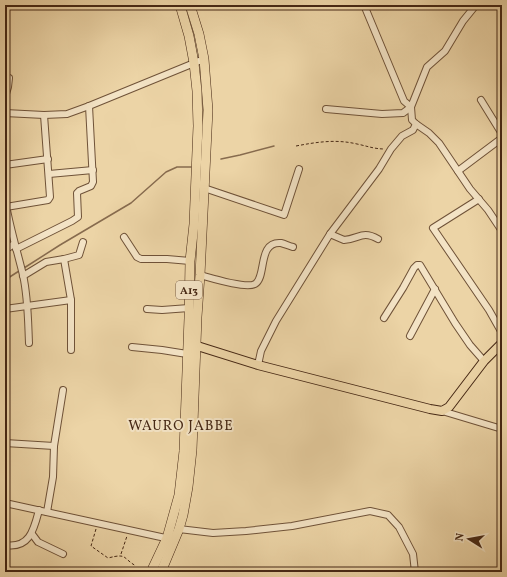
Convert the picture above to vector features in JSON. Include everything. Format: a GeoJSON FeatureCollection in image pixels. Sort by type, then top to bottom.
{"type":"FeatureCollection","features":[{"type":"Feature","properties":{"kind":"highway","name":"A13"},"geometry":{"type":"LineString","coordinates":[[151,572],[171,539],[179,529],[188,487],[192,450],[192,344],[189,308],[190,261],[194,224],[198,126],[197,91],[194,63],[189,36],[180,5]]}},
{"type":"Feature","properties":{"kind":"highway","name":"A13"},"geometry":{"type":"LineString","coordinates":[[161,572],[171,539],[179,495],[184,451],[187,354],[192,344],[200,275],[208,110],[207,83],[199,34],[190,5]]}},
{"type":"Feature","properties":{"kind":"main road"},"geometry":{"type":"LineString","coordinates":[[192,344],[258,365],[442,411],[449,407],[484,361],[502,343]]}},
{"type":"Feature","properties":{"kind":"street"},"geometry":{"type":"LineString","coordinates":[[364,5],[404,101],[411,107],[412,120],[439,143],[502,231]]}},
{"type":"Feature","properties":{"kind":"street"},"geometry":{"type":"LineString","coordinates":[[326,109],[382,114],[403,114],[411,107],[428,67],[445,51],[463,21],[476,5]]}},
{"type":"Feature","properties":{"kind":"street"},"geometry":{"type":"LineString","coordinates":[[5,113],[44,115],[67,114],[204,59]]}},
{"type":"Feature","properties":{"kind":"street"},"geometry":{"type":"LineString","coordinates":[[5,97],[9,78]]}},
{"type":"Feature","properties":{"kind":"street"},"geometry":{"type":"LineString","coordinates":[[481,100],[502,134]]}},
{"type":"Feature","properties":{"kind":"street"},"geometry":{"type":"LineString","coordinates":[[5,250],[15,247],[76,219],[78,214],[77,193],[92,185],[93,170],[89,106]]}},
{"type":"Feature","properties":{"kind":"street"},"geometry":{"type":"LineString","coordinates":[[6,207],[48,200],[50,197],[44,115]]}},
{"type":"Feature","properties":{"kind":"street"},"geometry":{"type":"LineString","coordinates":[[258,365],[261,351],[276,321],[330,234],[379,169],[391,150],[402,136],[413,130],[416,124]]}},
{"type":"Feature","properties":{"kind":"street"},"geometry":{"type":"LineString","coordinates":[[458,171],[502,138]]}},
{"type":"Feature","properties":{"kind":"street"},"geometry":{"type":"LineString","coordinates":[[5,165],[48,159]]}},
{"type":"Feature","properties":{"kind":"street"},"geometry":{"type":"LineString","coordinates":[[204,188],[284,215],[299,169]]}},
{"type":"Feature","properties":{"kind":"street"},"geometry":{"type":"LineString","coordinates":[[49,174],[93,170]]}},
{"type":"Feature","properties":{"kind":"street"},"geometry":{"type":"LineString","coordinates":[[5,199],[23,276],[28,306],[29,343]]}},
{"type":"Feature","properties":{"kind":"street"},"geometry":{"type":"LineString","coordinates":[[479,199],[433,228],[489,310],[502,334]]}},
{"type":"Feature","properties":{"kind":"street"},"geometry":{"type":"LineString","coordinates":[[330,234],[344,240],[366,234],[378,239]]}},
{"type":"Feature","properties":{"kind":"street"},"geometry":{"type":"LineString","coordinates":[[124,237],[137,257],[141,259],[167,258],[190,261]]}},
{"type":"Feature","properties":{"kind":"street"},"geometry":{"type":"LineString","coordinates":[[23,276],[46,262],[79,255],[83,242]]}},
{"type":"Feature","properties":{"kind":"street"},"geometry":{"type":"LineString","coordinates":[[200,275],[234,284],[255,284],[260,278],[262,263],[269,247],[274,244],[281,243],[293,247]]}},
{"type":"Feature","properties":{"kind":"street"},"geometry":{"type":"LineString","coordinates":[[64,259],[71,300],[71,350]]}},
{"type":"Feature","properties":{"kind":"street"},"geometry":{"type":"LineString","coordinates":[[384,318],[414,268],[417,265],[421,266],[470,345],[484,361]]}},
{"type":"Feature","properties":{"kind":"street"},"geometry":{"type":"LineString","coordinates":[[410,336],[435,289]]}},
{"type":"Feature","properties":{"kind":"street"},"geometry":{"type":"LineString","coordinates":[[5,309],[71,300]]}},
{"type":"Feature","properties":{"kind":"street"},"geometry":{"type":"LineString","coordinates":[[147,309],[162,310],[189,308]]}},
{"type":"Feature","properties":{"kind":"street"},"geometry":{"type":"LineString","coordinates":[[132,347],[187,354]]}},
{"type":"Feature","properties":{"kind":"street"},"geometry":{"type":"LineString","coordinates":[[47,512],[53,477],[54,446],[63,390]]}},
{"type":"Feature","properties":{"kind":"street"},"geometry":{"type":"LineString","coordinates":[[442,411],[502,429]]}},
{"type":"Feature","properties":{"kind":"street"},"geometry":{"type":"LineString","coordinates":[[5,443],[54,446]]}},
{"type":"Feature","properties":{"kind":"street"},"geometry":{"type":"LineString","coordinates":[[5,503],[171,539]]}},
{"type":"Feature","properties":{"kind":"street"},"geometry":{"type":"LineString","coordinates":[[5,545],[18,544],[26,540],[32,534],[39,510]]}},
{"type":"Feature","properties":{"kind":"street"},"geometry":{"type":"LineString","coordinates":[[179,529],[213,533],[246,531],[292,526],[370,511],[388,515],[399,527],[413,554],[415,572]]}},
{"type":"Feature","properties":{"kind":"street"},"geometry":{"type":"LineString","coordinates":[[32,534],[38,542],[64,554]]}},
{"type":"Feature","properties":{"kind":"path"},"geometry":{"type":"LineString","coordinates":[[296,146],[324,141],[357,144],[373,149],[391,150]]}},
{"type":"Feature","properties":{"kind":"path"},"geometry":{"type":"LineString","coordinates":[[97,523],[91,546],[108,558],[121,555],[136,566]]}},
{"type":"Feature","properties":{"kind":"path"},"geometry":{"type":"LineString","coordinates":[[121,555],[129,530]]}},
{"type":"Feature","properties":{"kind":"waterway"},"geometry":{"type":"LineString","coordinates":[[221,159],[274,146]]}},
{"type":"Feature","properties":{"kind":"waterway"},"geometry":{"type":"LineString","coordinates":[[24,268],[131,203],[166,172],[177,167],[191,167]]}},
{"type":"Feature","properties":{"kind":"waterway"},"geometry":{"type":"LineString","coordinates":[[5,280],[19,271]]}},
{"type":"Feature","properties":{"kind":"district","name":"WAURO JABBE"},"geometry":{"type":"Point","coordinates":[181,425]}}]}
